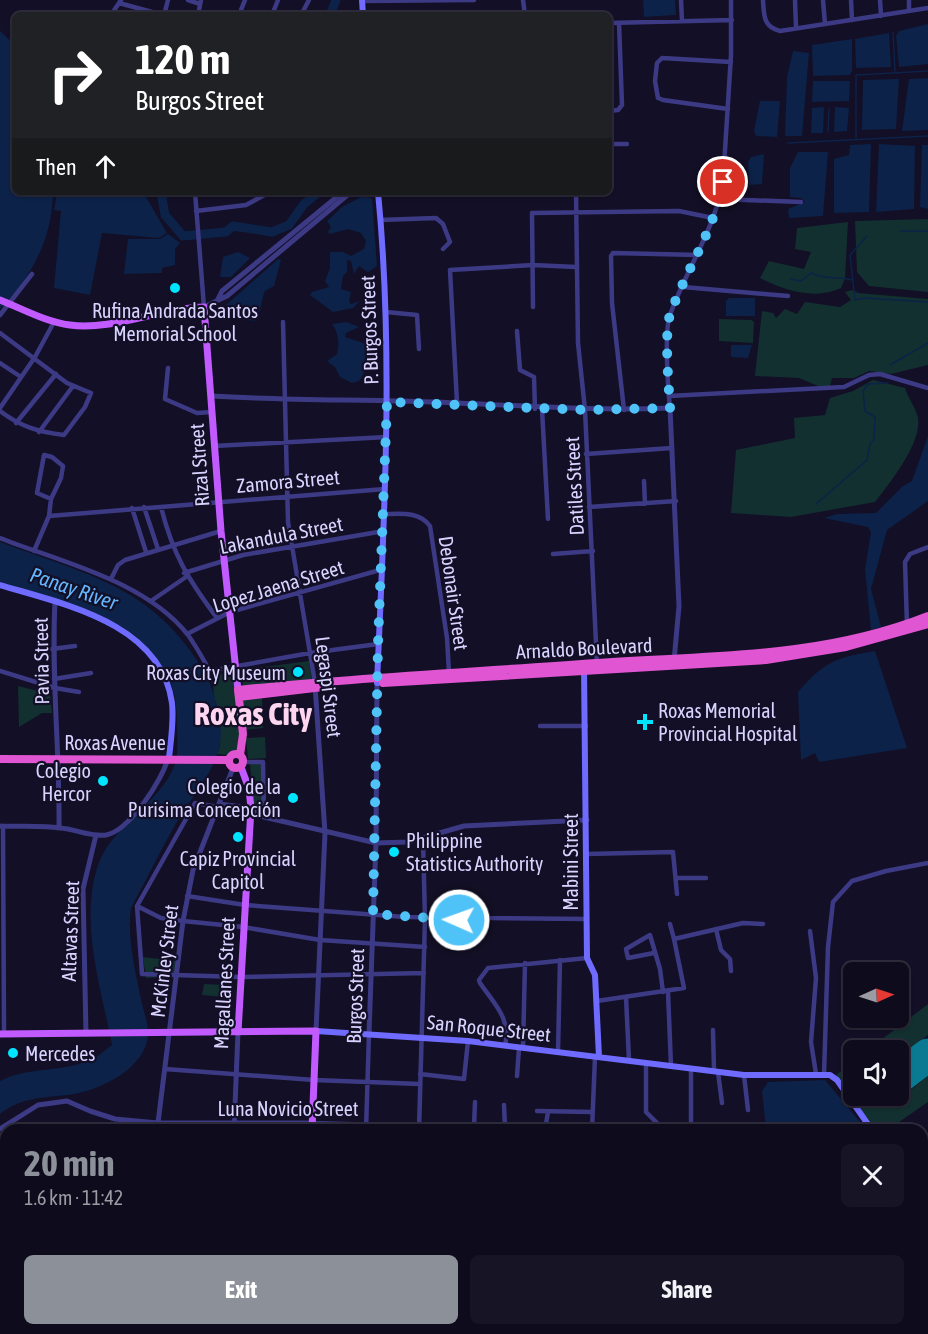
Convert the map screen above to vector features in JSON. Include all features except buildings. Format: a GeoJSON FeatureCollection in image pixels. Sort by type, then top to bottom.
{"type":"FeatureCollection","features":[{"type":"Feature","properties":{"kind":"highway","name":"Arnaldo Boulevard"},"geometry":{"type":"LineString","coordinates":[[907,627],[928,616]]}},
{"type":"Feature","properties":{"kind":"highway","name":"Arnaldo Boulevard"},"geometry":{"type":"LineString","coordinates":[[239,693],[449,675],[674,663],[767,654],[928,624]]}},
{"type":"Feature","properties":{"kind":"highway"},"geometry":{"type":"LineString","coordinates":[[237,762],[243,734],[239,693]]}},
{"type":"Feature","properties":{"kind":"highway","name":"Roxas Avenue"},"geometry":{"type":"LineString","coordinates":[[0,759],[172,758],[237,762]]}},
{"type":"Feature","properties":{"kind":"main road","name":"P. Burgos Street"},"geometry":{"type":"LineString","coordinates":[[377,681],[387,437],[386,312],[378,195]]}},
{"type":"Feature","properties":{"kind":"main road"},"geometry":{"type":"LineString","coordinates":[[0,300],[54,322],[90,325],[169,309],[204,307]]}},
{"type":"Feature","properties":{"kind":"main road","name":"Rizal Street"},"geometry":{"type":"LineString","coordinates":[[204,307],[221,531],[239,693]]}},
{"type":"Feature","properties":{"kind":"main road"},"geometry":{"type":"LineString","coordinates":[[0,585],[105,619],[145,650],[157,664],[171,700],[172,758]]}},
{"type":"Feature","properties":{"kind":"main road","name":"Mabini Street"},"geometry":{"type":"LineString","coordinates":[[584,668],[587,820],[586,957],[595,975],[597,1057]]}},
{"type":"Feature","properties":{"kind":"main road","name":"Magallanes Street"},"geometry":{"type":"LineString","coordinates":[[237,762],[249,789],[251,808],[238,1032]]}},
{"type":"Feature","properties":{"kind":"main road","name":"San Roque Street"},"geometry":{"type":"LineString","coordinates":[[2,1034],[316,1031],[369,1033],[468,1041],[744,1075],[824,1074]]}},
{"type":"Feature","properties":{"kind":"main road","name":"Legaspi Street"},"geometry":{"type":"LineString","coordinates":[[312,1124],[316,1031]]}},
{"type":"Feature","properties":{"kind":"main road"},"geometry":{"type":"LineString","coordinates":[[824,1074],[833,1076],[837,1080],[868,1124]]}},
{"type":"Feature","properties":{"kind":"street"},"geometry":{"type":"LineString","coordinates":[[188,0],[201,2]]}},
{"type":"Feature","properties":{"kind":"street"},"geometry":{"type":"LineString","coordinates":[[362,0],[474,0]]}},
{"type":"Feature","properties":{"kind":"street"},"geometry":{"type":"LineString","coordinates":[[681,0],[682,21]]}},
{"type":"Feature","properties":{"kind":"street"},"geometry":{"type":"LineString","coordinates":[[674,663],[679,606],[676,501],[669,396],[669,318],[699,255],[720,199],[731,62],[731,0]]}},
{"type":"Feature","properties":{"kind":"street"},"geometry":{"type":"LineString","coordinates":[[763,0],[766,24],[771,29],[780,31],[928,8]]}},
{"type":"Feature","properties":{"kind":"street"},"geometry":{"type":"LineString","coordinates":[[795,0],[796,28]]}},
{"type":"Feature","properties":{"kind":"street"},"geometry":{"type":"LineString","coordinates":[[823,0],[825,24]]}},
{"type":"Feature","properties":{"kind":"street"},"geometry":{"type":"LineString","coordinates":[[851,0],[852,20]]}},
{"type":"Feature","properties":{"kind":"street"},"geometry":{"type":"LineString","coordinates":[[880,0],[881,16]]}},
{"type":"Feature","properties":{"kind":"street"},"geometry":{"type":"LineString","coordinates":[[909,0],[909,11]]}},
{"type":"Feature","properties":{"kind":"street"},"geometry":{"type":"LineString","coordinates":[[120,1],[154,12]]}},
{"type":"Feature","properties":{"kind":"street"},"geometry":{"type":"LineString","coordinates":[[612,23],[732,20]]}},
{"type":"Feature","properties":{"kind":"street"},"geometry":{"type":"LineString","coordinates":[[612,111],[618,110],[622,105],[619,23]]}},
{"type":"Feature","properties":{"kind":"street"},"geometry":{"type":"LineString","coordinates":[[728,109],[663,100],[658,98],[655,81],[657,63],[662,58],[731,62]]}},
{"type":"Feature","properties":{"kind":"street"},"geometry":{"type":"LineString","coordinates":[[612,144],[627,144]]}},
{"type":"Feature","properties":{"kind":"street","name":"Rizal Street"},"geometry":{"type":"LineString","coordinates":[[195,195],[204,307]]}},
{"type":"Feature","properties":{"kind":"street"},"geometry":{"type":"LineString","coordinates":[[196,211],[246,205],[264,195]]}},
{"type":"Feature","properties":{"kind":"street"},"geometry":{"type":"LineString","coordinates":[[218,299],[222,291],[339,195]]}},
{"type":"Feature","properties":{"kind":"street"},"geometry":{"type":"LineString","coordinates":[[204,307],[227,296],[347,195]]}},
{"type":"Feature","properties":{"kind":"street","name":"Datiles Street"},"geometry":{"type":"LineString","coordinates":[[576,195],[578,343],[585,410],[597,666]]}},
{"type":"Feature","properties":{"kind":"street"},"geometry":{"type":"LineString","coordinates":[[720,199],[801,202]]}},
{"type":"Feature","properties":{"kind":"street"},"geometry":{"type":"LineString","coordinates":[[533,307],[532,213],[679,211],[713,218]]}},
{"type":"Feature","properties":{"kind":"street"},"geometry":{"type":"LineString","coordinates":[[381,220],[436,218],[443,224],[450,242],[442,249]]}},
{"type":"Feature","properties":{"kind":"street"},"geometry":{"type":"LineString","coordinates":[[624,410],[612,303],[611,256],[613,253],[699,255]]}},
{"type":"Feature","properties":{"kind":"street"},"geometry":{"type":"LineString","coordinates":[[457,403],[450,270],[533,265],[576,267]]}},
{"type":"Feature","properties":{"kind":"street"},"geometry":{"type":"LineString","coordinates":[[0,315],[32,274]]}},
{"type":"Feature","properties":{"kind":"street"},"geometry":{"type":"LineString","coordinates":[[683,287],[788,296]]}},
{"type":"Feature","properties":{"kind":"street"},"geometry":{"type":"LineString","coordinates":[[386,312],[417,315],[419,349]]}},
{"type":"Feature","properties":{"kind":"street"},"geometry":{"type":"LineString","coordinates":[[0,333],[35,357],[73,386],[92,393],[64,435],[39,432],[16,423],[0,409],[35,357],[54,322]]}},
{"type":"Feature","properties":{"kind":"street","name":"Legaspi Street"},"geometry":{"type":"LineString","coordinates":[[283,322],[287,499],[298,594],[315,685],[325,833],[316,1031]]}},
{"type":"Feature","properties":{"kind":"street"},"geometry":{"type":"LineString","coordinates":[[517,331],[520,370],[534,376],[548,519]]}},
{"type":"Feature","properties":{"kind":"street"},"geometry":{"type":"LineString","coordinates":[[0,363],[21,377]]}},
{"type":"Feature","properties":{"kind":"street"},"geometry":{"type":"LineString","coordinates":[[168,368],[165,399],[196,412],[212,412]]}},
{"type":"Feature","properties":{"kind":"street"},"geometry":{"type":"LineString","coordinates":[[16,423],[56,374]]}},
{"type":"Feature","properties":{"kind":"street"},"geometry":{"type":"LineString","coordinates":[[669,396],[843,387],[869,375],[880,374],[928,388]]}},
{"type":"Feature","properties":{"kind":"street"},"geometry":{"type":"LineString","coordinates":[[39,432],[73,386]]}},
{"type":"Feature","properties":{"kind":"street"},"geometry":{"type":"LineString","coordinates":[[212,396],[285,401],[457,403],[539,409],[670,408]]}},
{"type":"Feature","properties":{"kind":"street"},"geometry":{"type":"LineString","coordinates":[[214,446],[387,437]]}},
{"type":"Feature","properties":{"kind":"street"},"geometry":{"type":"LineString","coordinates":[[586,454],[672,448]]}},
{"type":"Feature","properties":{"kind":"street"},"geometry":{"type":"LineString","coordinates":[[34,551],[50,516],[51,499],[61,478],[63,466],[52,457],[44,455],[37,493],[51,499]]}},
{"type":"Feature","properties":{"kind":"street"},"geometry":{"type":"LineString","coordinates":[[644,482],[645,504]]}},
{"type":"Feature","properties":{"kind":"street","name":"Zamora Street"},"geometry":{"type":"LineString","coordinates":[[50,516],[144,507],[287,499],[385,489]]}},
{"type":"Feature","properties":{"kind":"street"},"geometry":{"type":"LineString","coordinates":[[589,507],[676,501]]}},
{"type":"Feature","properties":{"kind":"street"},"geometry":{"type":"LineString","coordinates":[[144,507],[158,549]]}},
{"type":"Feature","properties":{"kind":"street"},"geometry":{"type":"LineString","coordinates":[[161,507],[171,545],[185,575],[217,618]]}},
{"type":"Feature","properties":{"kind":"street"},"geometry":{"type":"LineString","coordinates":[[132,508],[146,552]]}},
{"type":"Feature","properties":{"kind":"street","name":"Debonair Street"},"geometry":{"type":"LineString","coordinates":[[384,514],[417,515],[430,526],[447,638],[449,675]]}},
{"type":"Feature","properties":{"kind":"street"},"geometry":{"type":"LineString","coordinates":[[111,579],[118,565],[124,560],[221,531]]}},
{"type":"Feature","properties":{"kind":"street","name":"Lakandula Street"},"geometry":{"type":"LineString","coordinates":[[151,601],[185,575],[224,559],[384,531]]}},
{"type":"Feature","properties":{"kind":"street"},"geometry":{"type":"LineString","coordinates":[[0,538],[111,579],[151,601],[187,634],[210,671],[310,652],[378,644]]}},
{"type":"Feature","properties":{"kind":"street"},"geometry":{"type":"LineString","coordinates":[[907,627],[905,562],[910,554],[928,547]]}},
{"type":"Feature","properties":{"kind":"street"},"geometry":{"type":"LineString","coordinates":[[554,554],[593,551]]}},
{"type":"Feature","properties":{"kind":"street","name":"Lopez Jaena Street"},"geometry":{"type":"LineString","coordinates":[[187,634],[230,612],[380,570]]}},
{"type":"Feature","properties":{"kind":"street","name":"Pavia Street"},"geometry":{"type":"LineString","coordinates":[[55,602],[52,649],[60,758],[59,828]]}},
{"type":"Feature","properties":{"kind":"street"},"geometry":{"type":"LineString","coordinates":[[52,649],[75,646]]}},
{"type":"Feature","properties":{"kind":"street"},"geometry":{"type":"LineString","coordinates":[[0,671],[54,688],[79,692]]}},
{"type":"Feature","properties":{"kind":"street"},"geometry":{"type":"LineString","coordinates":[[54,679],[91,673]]}},
{"type":"Feature","properties":{"kind":"street","name":"Burgos Street"},"geometry":{"type":"LineString","coordinates":[[366,1123],[376,843],[377,681]]}},
{"type":"Feature","properties":{"kind":"street"},"geometry":{"type":"LineString","coordinates":[[540,726],[586,726]]}},
{"type":"Feature","properties":{"kind":"street"},"geometry":{"type":"LineString","coordinates":[[2,1034],[1,826],[59,828],[96,835],[111,833],[126,822],[164,774],[172,758]]}},
{"type":"Feature","properties":{"kind":"street"},"geometry":{"type":"LineString","coordinates":[[237,762],[263,762],[264,816]]}},
{"type":"Feature","properties":{"kind":"street","name":"McKinley Street"},"geometry":{"type":"LineString","coordinates":[[157,1124],[187,896],[193,870],[237,762]]}},
{"type":"Feature","properties":{"kind":"street"},"geometry":{"type":"LineString","coordinates":[[424,973],[240,977],[142,974],[137,906],[195,804],[251,808],[264,816],[325,833],[376,843],[408,842],[464,826],[587,820]]}},
{"type":"Feature","properties":{"kind":"street","name":"Altavas Street"},"geometry":{"type":"LineString","coordinates":[[86,1034],[83,889],[96,835]]}},
{"type":"Feature","properties":{"kind":"street"},"geometry":{"type":"LineString","coordinates":[[419,1124],[425,919],[423,838]]}},
{"type":"Feature","properties":{"kind":"street"},"geometry":{"type":"LineString","coordinates":[[586,854],[642,855],[673,852],[678,894]]}},
{"type":"Feature","properties":{"kind":"street"},"geometry":{"type":"LineString","coordinates":[[824,1074],[828,947],[833,902],[852,881],[886,871],[928,863]]}},
{"type":"Feature","properties":{"kind":"street"},"geometry":{"type":"LineString","coordinates":[[677,878],[706,878]]}},
{"type":"Feature","properties":{"kind":"street"},"geometry":{"type":"LineString","coordinates":[[187,896],[245,905],[425,919],[586,919]]}},
{"type":"Feature","properties":{"kind":"street"},"geometry":{"type":"LineString","coordinates":[[137,906],[161,918],[243,927],[320,940],[424,947]]}},
{"type":"Feature","properties":{"kind":"street"},"geometry":{"type":"LineString","coordinates":[[674,939],[744,923],[763,924]]}},
{"type":"Feature","properties":{"kind":"street"},"geometry":{"type":"LineString","coordinates":[[597,1001],[684,988],[670,924]]}},
{"type":"Feature","properties":{"kind":"street"},"geometry":{"type":"LineString","coordinates":[[716,929],[721,950],[730,959],[731,970]]}},
{"type":"Feature","properties":{"kind":"street"},"geometry":{"type":"LineString","coordinates":[[810,931],[816,978],[811,1042],[816,1074]]}},
{"type":"Feature","properties":{"kind":"street"},"geometry":{"type":"LineString","coordinates":[[654,954],[628,958],[626,949],[650,935],[666,992],[670,1066]]}},
{"type":"Feature","properties":{"kind":"street"},"geometry":{"type":"LineString","coordinates":[[506,1046],[508,1028],[505,1020],[479,980],[488,968],[586,957]]}},
{"type":"Feature","properties":{"kind":"street"},"geometry":{"type":"LineString","coordinates":[[558,1052],[560,960]]}},
{"type":"Feature","properties":{"kind":"street"},"geometry":{"type":"LineString","coordinates":[[517,1076],[521,1048],[525,963]]}},
{"type":"Feature","properties":{"kind":"street"},"geometry":{"type":"LineString","coordinates":[[626,997],[628,1060]]}},
{"type":"Feature","properties":{"kind":"street"},"geometry":{"type":"LineString","coordinates":[[713,1030],[716,1071],[722,1103]]}},
{"type":"Feature","properties":{"kind":"street","name":"Magallanes Street"},"geometry":{"type":"LineString","coordinates":[[234,1124],[238,1032]]}},
{"type":"Feature","properties":{"kind":"street"},"geometry":{"type":"LineString","coordinates":[[420,1074],[464,1079],[468,1041]]}},
{"type":"Feature","properties":{"kind":"street"},"geometry":{"type":"LineString","coordinates":[[592,1124],[597,1057]]}},
{"type":"Feature","properties":{"kind":"street"},"geometry":{"type":"LineString","coordinates":[[646,1063],[646,1112],[658,1124]]}},
{"type":"Feature","properties":{"kind":"street"},"geometry":{"type":"LineString","coordinates":[[165,1069],[315,1080],[420,1084]]}},
{"type":"Feature","properties":{"kind":"street"},"geometry":{"type":"LineString","coordinates":[[691,1069],[691,1124]]}},
{"type":"Feature","properties":{"kind":"street"},"geometry":{"type":"LineString","coordinates":[[744,1075],[748,1110]]}},
{"type":"Feature","properties":{"kind":"street","name":"Luna Novicio Street"},"geometry":{"type":"LineString","coordinates":[[7,1124],[38,1105],[68,1101],[115,1119],[145,1124]]}},
{"type":"Feature","properties":{"kind":"street"},"geometry":{"type":"LineString","coordinates":[[474,1124],[476,1102]]}},
{"type":"Feature","properties":{"kind":"street"},"geometry":{"type":"LineString","coordinates":[[504,1105],[505,1124]]}},
{"type":"Feature","properties":{"kind":"street"},"geometry":{"type":"LineString","coordinates":[[537,1111],[593,1112]]}},
{"type":"Feature","properties":{"kind":"street"},"geometry":{"type":"LineString","coordinates":[[546,1124],[548,1112]]}},
{"type":"Feature","properties":{"kind":"street","name":"Luna Novicio Street"},"geometry":{"type":"LineString","coordinates":[[348,1124],[379,1124]]}},
{"type":"Feature","properties":{"kind":"green space"},"geometry":{"type":"Polygon","coordinates":[[[928,219],[928,292],[869,286],[857,272],[855,221],[928,219]]]}},
{"type":"Feature","properties":{"kind":"green space"},"geometry":{"type":"Polygon","coordinates":[[[848,222],[845,278],[841,288],[831,292],[811,294],[780,287],[760,278],[769,261],[804,269],[811,252],[795,249],[797,228],[848,222]]]}},
{"type":"Feature","properties":{"kind":"green space"},"geometry":{"type":"Polygon","coordinates":[[[853,290],[858,293],[928,299],[928,365],[891,374],[869,371],[854,378],[832,378],[830,386],[818,386],[799,378],[755,376],[762,311],[773,313],[776,318],[785,309],[797,314],[805,302],[840,307],[851,300],[845,292],[853,290]]]}},
{"type":"Feature","properties":{"kind":"green space"},"geometry":{"type":"Polygon","coordinates":[[[719,319],[754,322],[753,343],[719,341],[719,319]]]}},
{"type":"Feature","properties":{"kind":"green space"},"geometry":{"type":"Polygon","coordinates":[[[873,380],[905,388],[918,418],[918,428],[910,451],[875,502],[791,517],[731,513],[736,450],[795,438],[794,418],[825,415],[830,398],[853,391],[873,380]]]}},
{"type":"Feature","properties":{"kind":"green space"},"geometry":{"type":"Polygon","coordinates":[[[309,661],[312,681],[243,687],[241,670],[309,661]]]}},
{"type":"Feature","properties":{"kind":"green space"},"geometry":{"type":"Polygon","coordinates":[[[232,671],[242,737],[238,751],[227,755],[217,754],[220,746],[213,686],[207,676],[232,671]]]}},
{"type":"Feature","properties":{"kind":"green space"},"geometry":{"type":"Polygon","coordinates":[[[18,686],[50,694],[52,713],[42,713],[19,727],[18,686]]]}},
{"type":"Feature","properties":{"kind":"green space"},"geometry":{"type":"Polygon","coordinates":[[[262,697],[263,728],[245,730],[243,699],[262,697]]]}},
{"type":"Feature","properties":{"kind":"green space"},"geometry":{"type":"Polygon","coordinates":[[[265,737],[266,758],[248,759],[246,738],[265,737]]]}},
{"type":"Feature","properties":{"kind":"green space"},"geometry":{"type":"Polygon","coordinates":[[[250,763],[262,763],[262,810],[254,809],[250,763]]]}},
{"type":"Feature","properties":{"kind":"green space"},"geometry":{"type":"Polygon","coordinates":[[[143,957],[176,961],[175,976],[146,978],[143,957]]]}},
{"type":"Feature","properties":{"kind":"green space"},"geometry":{"type":"Polygon","coordinates":[[[204,984],[223,985],[224,997],[202,995],[204,984]]]}},
{"type":"Feature","properties":{"kind":"green space"},"geometry":{"type":"Polygon","coordinates":[[[928,1004],[928,1035],[909,1050],[909,1040],[881,1040],[897,1028],[909,1028],[909,1019],[928,1004]]]}},
{"type":"Feature","properties":{"kind":"green space"},"geometry":{"type":"Polygon","coordinates":[[[843,1070],[843,1085],[836,1075],[843,1070]]]}},
{"type":"Feature","properties":{"kind":"green space"},"geometry":{"type":"Polygon","coordinates":[[[928,1076],[928,1102],[896,1124],[871,1124],[858,1106],[886,1106],[888,1108],[909,1106],[909,1091],[928,1076]]]}},
{"type":"Feature","properties":{"kind":"water"},"geometry":{"type":"Polygon","coordinates":[[[643,0],[675,0],[676,15],[644,17],[643,0]]]}},
{"type":"Feature","properties":{"kind":"water"},"geometry":{"type":"Polygon","coordinates":[[[928,24],[928,64],[899,67],[896,36],[899,31],[928,24]]]}},
{"type":"Feature","properties":{"kind":"water"},"geometry":{"type":"Polygon","coordinates":[[[0,31],[12,42],[12,195],[53,195],[49,225],[38,255],[22,283],[0,309],[0,31]]]}},
{"type":"Feature","properties":{"kind":"water"},"geometry":{"type":"Polygon","coordinates":[[[889,33],[891,67],[856,68],[855,39],[889,33]]]}},
{"type":"Feature","properties":{"kind":"water"},"geometry":{"type":"Polygon","coordinates":[[[852,39],[850,75],[813,76],[812,45],[852,39]]]}},
{"type":"Feature","properties":{"kind":"water"},"geometry":{"type":"Polygon","coordinates":[[[793,51],[809,53],[802,136],[785,136],[787,77],[793,51]]]}},
{"type":"Feature","properties":{"kind":"water"},"geometry":{"type":"Polygon","coordinates":[[[928,78],[928,130],[902,131],[909,79],[928,78]]]}},
{"type":"Feature","properties":{"kind":"water"},"geometry":{"type":"Polygon","coordinates":[[[899,79],[896,129],[862,130],[863,80],[899,79]]]}},
{"type":"Feature","properties":{"kind":"water"},"geometry":{"type":"Polygon","coordinates":[[[813,81],[850,81],[849,101],[812,102],[813,81]]]}},
{"type":"Feature","properties":{"kind":"water"},"geometry":{"type":"Polygon","coordinates":[[[760,101],[780,101],[777,137],[756,136],[754,131],[760,101]]]}},
{"type":"Feature","properties":{"kind":"water"},"geometry":{"type":"Polygon","coordinates":[[[824,107],[823,133],[811,133],[812,108],[824,107]]]}},
{"type":"Feature","properties":{"kind":"water"},"geometry":{"type":"Polygon","coordinates":[[[835,107],[849,108],[847,131],[834,132],[835,107]]]}},
{"type":"Feature","properties":{"kind":"water"},"geometry":{"type":"Polygon","coordinates":[[[871,144],[869,212],[834,213],[834,159],[849,155],[850,145],[871,144]]]}},
{"type":"Feature","properties":{"kind":"water"},"geometry":{"type":"Polygon","coordinates":[[[879,144],[915,146],[914,209],[876,212],[879,144]]]}},
{"type":"Feature","properties":{"kind":"water"},"geometry":{"type":"Polygon","coordinates":[[[922,145],[928,145],[928,209],[920,207],[922,145]]]}},
{"type":"Feature","properties":{"kind":"water"},"geometry":{"type":"Polygon","coordinates":[[[798,152],[828,152],[823,216],[789,218],[788,209],[805,202],[801,198],[790,197],[790,168],[798,152]]]}},
{"type":"Feature","properties":{"kind":"water"},"geometry":{"type":"Polygon","coordinates":[[[764,154],[762,184],[749,185],[748,162],[751,157],[764,154]]]}},
{"type":"Feature","properties":{"kind":"water"},"geometry":{"type":"Polygon","coordinates":[[[56,195],[145,195],[167,233],[159,238],[102,233],[90,295],[54,288],[61,211],[54,210],[56,195]]]}},
{"type":"Feature","properties":{"kind":"water"},"geometry":{"type":"Polygon","coordinates":[[[361,197],[372,198],[377,266],[368,272],[359,266],[354,274],[351,261],[347,260],[347,272],[343,276],[341,289],[351,292],[349,301],[351,304],[360,301],[353,308],[333,312],[310,295],[312,292],[329,287],[325,281],[330,268],[330,252],[343,252],[351,256],[364,249],[366,241],[361,233],[348,229],[330,234],[328,232],[331,227],[327,221],[342,207],[361,197]]]}},
{"type":"Feature","properties":{"kind":"water"},"geometry":{"type":"Polygon","coordinates":[[[168,234],[180,243],[175,249],[175,265],[162,268],[162,273],[124,274],[128,239],[160,239],[168,234]]]}},
{"type":"Feature","properties":{"kind":"water"},"geometry":{"type":"Polygon","coordinates":[[[238,252],[250,258],[231,277],[220,277],[223,257],[238,252]]]}},
{"type":"Feature","properties":{"kind":"water"},"geometry":{"type":"Polygon","coordinates":[[[278,259],[281,260],[274,286],[265,291],[259,315],[255,321],[225,317],[226,305],[278,259]]]}},
{"type":"Feature","properties":{"kind":"water"},"geometry":{"type":"Polygon","coordinates":[[[729,298],[755,298],[755,316],[726,316],[726,301],[729,298]]]}},
{"type":"Feature","properties":{"kind":"water"},"geometry":{"type":"Polygon","coordinates":[[[347,322],[359,327],[346,333],[345,337],[366,344],[367,350],[367,364],[364,372],[359,381],[352,383],[340,377],[335,367],[327,361],[337,354],[338,350],[338,338],[332,324],[347,322]]]}},
{"type":"Feature","properties":{"kind":"water"},"geometry":{"type":"Polygon","coordinates":[[[731,345],[752,345],[748,358],[731,357],[731,345]]]}},
{"type":"Feature","properties":{"kind":"water"},"geometry":{"type":"Polygon","coordinates":[[[928,436],[928,501],[887,530],[871,589],[881,627],[871,630],[865,569],[871,532],[868,527],[824,518],[837,514],[876,513],[903,486],[912,481],[928,436]]]}},
{"type":"Feature","properties":{"kind":"water","name":"Panay River"},"geometry":{"type":"Polygon","coordinates":[[[0,542],[62,564],[116,587],[141,602],[164,620],[185,644],[205,673],[215,699],[220,720],[221,739],[211,769],[174,827],[131,908],[132,954],[148,1031],[145,1047],[140,1057],[121,1075],[98,1087],[74,1094],[26,1101],[0,1114],[0,1081],[23,1073],[82,1063],[95,1058],[112,1045],[91,932],[93,887],[98,865],[105,851],[168,778],[175,764],[178,744],[173,690],[161,663],[141,642],[116,625],[88,612],[0,582],[0,542]]]}},
{"type":"Feature","properties":{"kind":"water"},"geometry":{"type":"Polygon","coordinates":[[[875,651],[907,748],[819,762],[815,753],[801,760],[798,692],[832,662],[875,651]]]}},
{"type":"Feature","properties":{"kind":"water"},"geometry":{"type":"Polygon","coordinates":[[[825,1080],[843,1102],[843,1106],[847,1106],[862,1124],[765,1124],[762,1091],[768,1082],[825,1080]]]}},
{"type":"Feature","properties":{"kind":"waterway"},"geometry":{"type":"LineString","coordinates":[[331,12],[336,0]]}},
{"type":"Feature","properties":{"kind":"waterway"},"geometry":{"type":"LineString","coordinates":[[893,32],[895,71]]}},
{"type":"Feature","properties":{"kind":"waterway"},"geometry":{"type":"LineString","coordinates":[[856,138],[856,75],[928,71]]}},
{"type":"Feature","properties":{"kind":"waterway"},"geometry":{"type":"LineString","coordinates":[[828,132],[829,109]]}},
{"type":"Feature","properties":{"kind":"waterway"},"geometry":{"type":"LineString","coordinates":[[788,143],[928,136]]}},
{"type":"Feature","properties":{"kind":"waterway"},"geometry":{"type":"LineString","coordinates":[[162,195],[165,215],[183,236],[226,232],[233,226],[272,232],[289,225],[304,204],[315,195]]}},
{"type":"Feature","properties":{"kind":"waterway"},"geometry":{"type":"LineString","coordinates":[[900,231],[928,231]]}},
{"type":"Feature","properties":{"kind":"waterway"},"geometry":{"type":"LineString","coordinates":[[867,236],[850,255],[855,300],[864,298],[928,302]]}},
{"type":"Feature","properties":{"kind":"waterway"},"geometry":{"type":"LineString","coordinates":[[790,279],[801,281],[811,273],[852,280]]}},
{"type":"Feature","properties":{"kind":"waterway"},"geometry":{"type":"LineString","coordinates":[[890,365],[928,343]]}},
{"type":"Feature","properties":{"kind":"waterway"},"geometry":{"type":"LineString","coordinates":[[816,504],[867,460],[870,444],[874,440],[875,417],[865,411],[863,391],[868,384],[888,383]]}},
{"type":"Feature","properties":{"kind":"runway"},"geometry":{"type":"LineString","coordinates":[[909,1070],[928,1055]]}},
{"type":"Feature","properties":{"kind":"place","name":"Rufina Andrada Santos Memorial School"},"geometry":{"type":"Point","coordinates":[175,288]}},
{"type":"Feature","properties":{"kind":"place","name":"Roxas City Museum"},"geometry":{"type":"Point","coordinates":[298,672]}},
{"type":"Feature","properties":{"kind":"place","name":"Roxas Memorial Provincial Hospital"},"geometry":{"type":"Point","coordinates":[645,722]}},
{"type":"Feature","properties":{"kind":"place","name":"Colegio Hercor"},"geometry":{"type":"Point","coordinates":[103,781]}},
{"type":"Feature","properties":{"kind":"place","name":"Colegio de la Purisima Concepción"},"geometry":{"type":"Point","coordinates":[293,798]}},
{"type":"Feature","properties":{"kind":"place","name":"Capiz Provincial Capitol"},"geometry":{"type":"Point","coordinates":[238,837]}},
{"type":"Feature","properties":{"kind":"place","name":"Philippine Statistics Authority"},"geometry":{"type":"Point","coordinates":[394,852]}},
{"type":"Feature","properties":{"kind":"place","name":"Mercedes"},"geometry":{"type":"Point","coordinates":[13,1053]}},
{"type":"Feature","properties":{"kind":"district","name":"Roxas City"},"geometry":{"type":"Point","coordinates":[253,713]}},
{"type":"Feature","properties":{"kind":"route"},"geometry":{"type":"LineString","coordinates":[[459,920],[373,914],[380,570],[384,531],[387,402],[457,403],[535,409],[670,408],[669,318],[699,255],[720,199],[723,182]]}}]}
